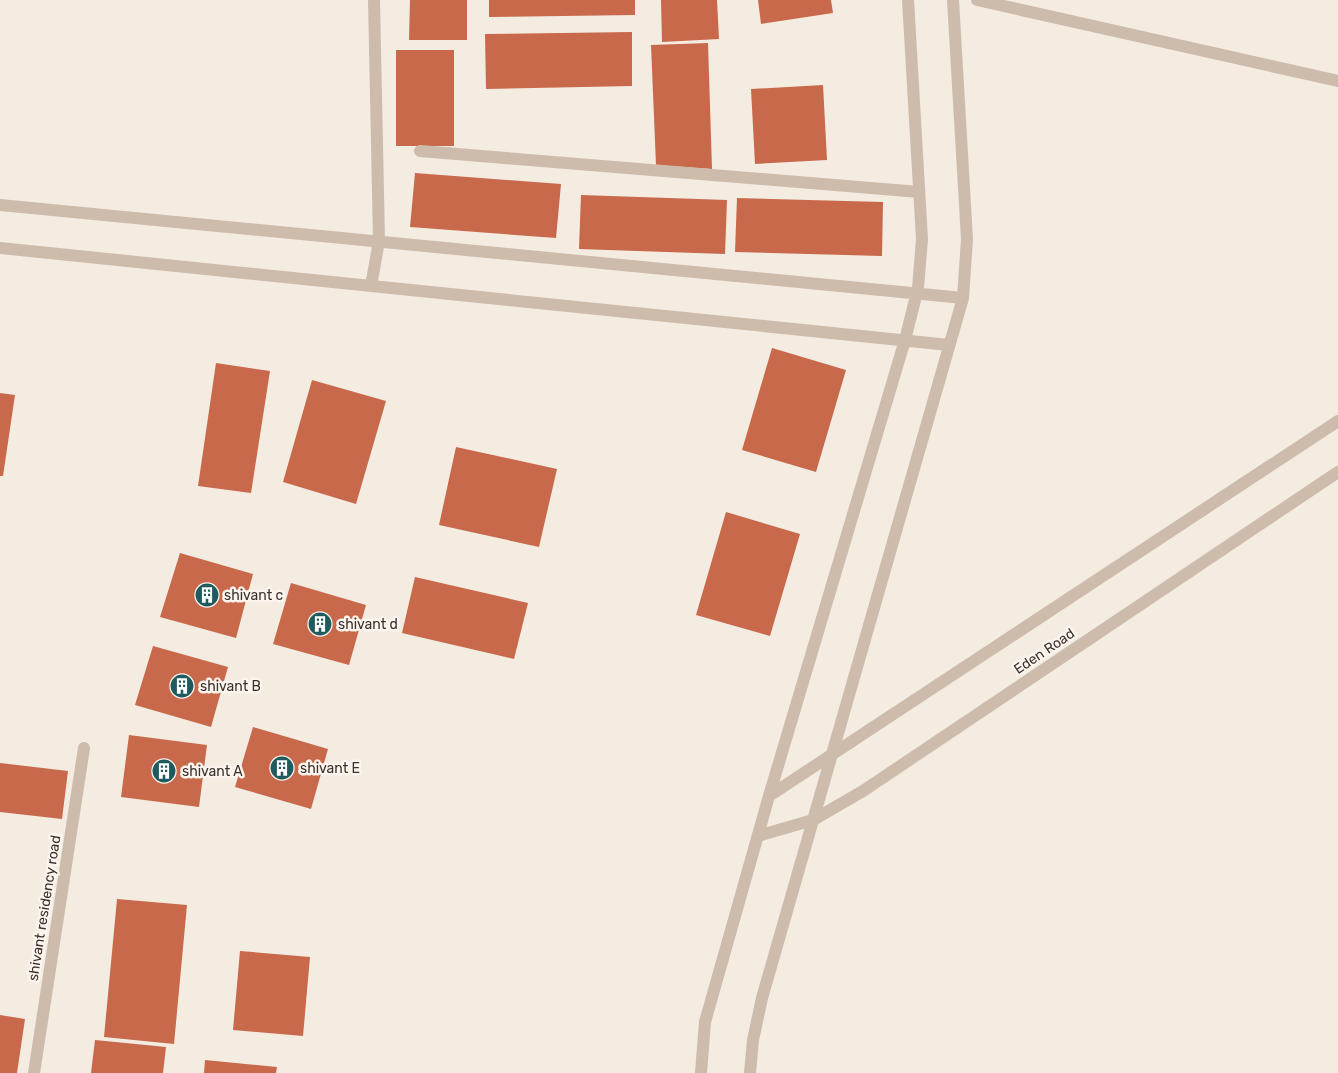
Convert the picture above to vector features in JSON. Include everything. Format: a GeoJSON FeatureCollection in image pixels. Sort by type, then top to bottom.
{"type":"FeatureCollection","features":[{"type":"Feature","properties":{"kind":"street"},"geometry":{"type":"LineString","coordinates":[[371,286],[379,242],[374,0]]}},
{"type":"Feature","properties":{"kind":"street"},"geometry":{"type":"LineString","coordinates":[[701,1073],[705,1022],[769,796],[917,294],[922,239],[908,0]]}},
{"type":"Feature","properties":{"kind":"street"},"geometry":{"type":"LineString","coordinates":[[750,1073],[753,1040],[762,998],[963,298],[966,240],[953,0]]}},
{"type":"Feature","properties":{"kind":"street"},"geometry":{"type":"LineString","coordinates":[[977,0],[1338,81]]}},
{"type":"Feature","properties":{"kind":"street"},"geometry":{"type":"LineString","coordinates":[[420,151],[919,192]]}},
{"type":"Feature","properties":{"kind":"street"},"geometry":{"type":"LineString","coordinates":[[0,205],[963,298]]}},
{"type":"Feature","properties":{"kind":"street"},"geometry":{"type":"LineString","coordinates":[[0,248],[950,345]]}},
{"type":"Feature","properties":{"kind":"street"},"geometry":{"type":"LineString","coordinates":[[769,796],[1338,421]]}},
{"type":"Feature","properties":{"kind":"street","name":"Eden Road"},"geometry":{"type":"LineString","coordinates":[[758,836],[813,820],[863,791],[1338,472]]}},
{"type":"Feature","properties":{"kind":"street","name":"shivant residency road"},"geometry":{"type":"LineString","coordinates":[[34,1073],[84,748]]}},
{"type":"Feature","properties":{"kind":"building"},"geometry":{"type":"Polygon","coordinates":[[[410,0],[467,0],[467,40],[409,40],[410,0]]]}},
{"type":"Feature","properties":{"kind":"building"},"geometry":{"type":"Polygon","coordinates":[[[489,0],[635,0],[635,15],[489,17],[489,0]]]}},
{"type":"Feature","properties":{"kind":"building"},"geometry":{"type":"Polygon","coordinates":[[[661,0],[717,0],[719,39],[662,42],[661,0]]]}},
{"type":"Feature","properties":{"kind":"building"},"geometry":{"type":"Polygon","coordinates":[[[758,0],[831,0],[833,13],[761,24],[758,0]]]}},
{"type":"Feature","properties":{"kind":"building"},"geometry":{"type":"Polygon","coordinates":[[[632,32],[632,86],[486,89],[485,34],[632,32]]]}},
{"type":"Feature","properties":{"kind":"building"},"geometry":{"type":"Polygon","coordinates":[[[708,43],[712,169],[656,165],[651,45],[708,43]]]}},
{"type":"Feature","properties":{"kind":"building"},"geometry":{"type":"Polygon","coordinates":[[[396,50],[454,50],[454,146],[396,146],[396,50]]]}},
{"type":"Feature","properties":{"kind":"building"},"geometry":{"type":"Polygon","coordinates":[[[823,85],[827,160],[755,164],[751,89],[823,85]]]}},
{"type":"Feature","properties":{"kind":"building"},"geometry":{"type":"Polygon","coordinates":[[[415,173],[561,184],[556,238],[410,227],[415,173]]]}},
{"type":"Feature","properties":{"kind":"building"},"geometry":{"type":"Polygon","coordinates":[[[581,195],[727,200],[725,254],[579,249],[581,195]]]}},
{"type":"Feature","properties":{"kind":"building"},"geometry":{"type":"Polygon","coordinates":[[[737,198],[883,202],[882,256],[735,252],[737,198]]]}},
{"type":"Feature","properties":{"kind":"building"},"geometry":{"type":"Polygon","coordinates":[[[772,348],[846,370],[816,472],[742,450],[772,348]]]}},
{"type":"Feature","properties":{"kind":"building"},"geometry":{"type":"Polygon","coordinates":[[[216,363],[270,371],[251,493],[198,486],[216,363]]]}},
{"type":"Feature","properties":{"kind":"building"},"geometry":{"type":"Polygon","coordinates":[[[312,380],[386,401],[356,504],[283,482],[312,380]]]}},
{"type":"Feature","properties":{"kind":"building"},"geometry":{"type":"Polygon","coordinates":[[[0,393],[15,395],[3,476],[0,476],[0,393]]]}},
{"type":"Feature","properties":{"kind":"building"},"geometry":{"type":"Polygon","coordinates":[[[456,447],[557,469],[539,547],[439,525],[456,447]]]}},
{"type":"Feature","properties":{"kind":"building"},"geometry":{"type":"Polygon","coordinates":[[[726,512],[800,534],[770,636],[696,615],[726,512]]]}},
{"type":"Feature","properties":{"kind":"building","name":"shivant c"},"geometry":{"type":"Polygon","coordinates":[[[180,553],[253,574],[236,638],[160,617],[180,553]]]}},
{"type":"Feature","properties":{"kind":"building"},"geometry":{"type":"Polygon","coordinates":[[[415,577],[528,603],[514,659],[402,633],[415,577]]]}},
{"type":"Feature","properties":{"kind":"building","name":"shivant d"},"geometry":{"type":"Polygon","coordinates":[[[291,583],[366,605],[349,665],[273,644],[291,583]]]}},
{"type":"Feature","properties":{"kind":"building","name":"shivant B"},"geometry":{"type":"Polygon","coordinates":[[[153,646],[228,667],[211,727],[135,705],[153,646]]]}},
{"type":"Feature","properties":{"kind":"building","name":"shivant E"},"geometry":{"type":"Polygon","coordinates":[[[253,727],[328,749],[311,809],[235,787],[253,727]]]}},
{"type":"Feature","properties":{"kind":"building","name":"shivant A"},"geometry":{"type":"Polygon","coordinates":[[[129,735],[207,745],[199,807],[121,797],[129,735]]]}},
{"type":"Feature","properties":{"kind":"building"},"geometry":{"type":"Polygon","coordinates":[[[0,763],[68,771],[62,819],[0,812],[0,763]]]}},
{"type":"Feature","properties":{"kind":"building"},"geometry":{"type":"Polygon","coordinates":[[[117,899],[187,905],[174,1044],[104,1037],[117,899]]]}},
{"type":"Feature","properties":{"kind":"building"},"geometry":{"type":"Polygon","coordinates":[[[240,951],[310,957],[303,1036],[233,1030],[240,951]]]}},
{"type":"Feature","properties":{"kind":"building"},"geometry":{"type":"Polygon","coordinates":[[[0,1015],[25,1019],[17,1073],[0,1073],[0,1015]]]}},
{"type":"Feature","properties":{"kind":"building"},"geometry":{"type":"Polygon","coordinates":[[[95,1040],[166,1047],[163,1073],[91,1073],[95,1040]]]}},
{"type":"Feature","properties":{"kind":"building"},"geometry":{"type":"Polygon","coordinates":[[[205,1060],[277,1067],[276,1073],[204,1073],[205,1060]]]}},
{"type":"Feature","properties":{"kind":"place","name":"shivant c"},"geometry":{"type":"Point","coordinates":[207,595]}},
{"type":"Feature","properties":{"kind":"place","name":"shivant d"},"geometry":{"type":"Point","coordinates":[320,624]}},
{"type":"Feature","properties":{"kind":"place","name":"shivant B"},"geometry":{"type":"Point","coordinates":[182,686]}},
{"type":"Feature","properties":{"kind":"place","name":"shivant E"},"geometry":{"type":"Point","coordinates":[282,768]}},
{"type":"Feature","properties":{"kind":"place","name":"shivant A"},"geometry":{"type":"Point","coordinates":[164,771]}}]}
